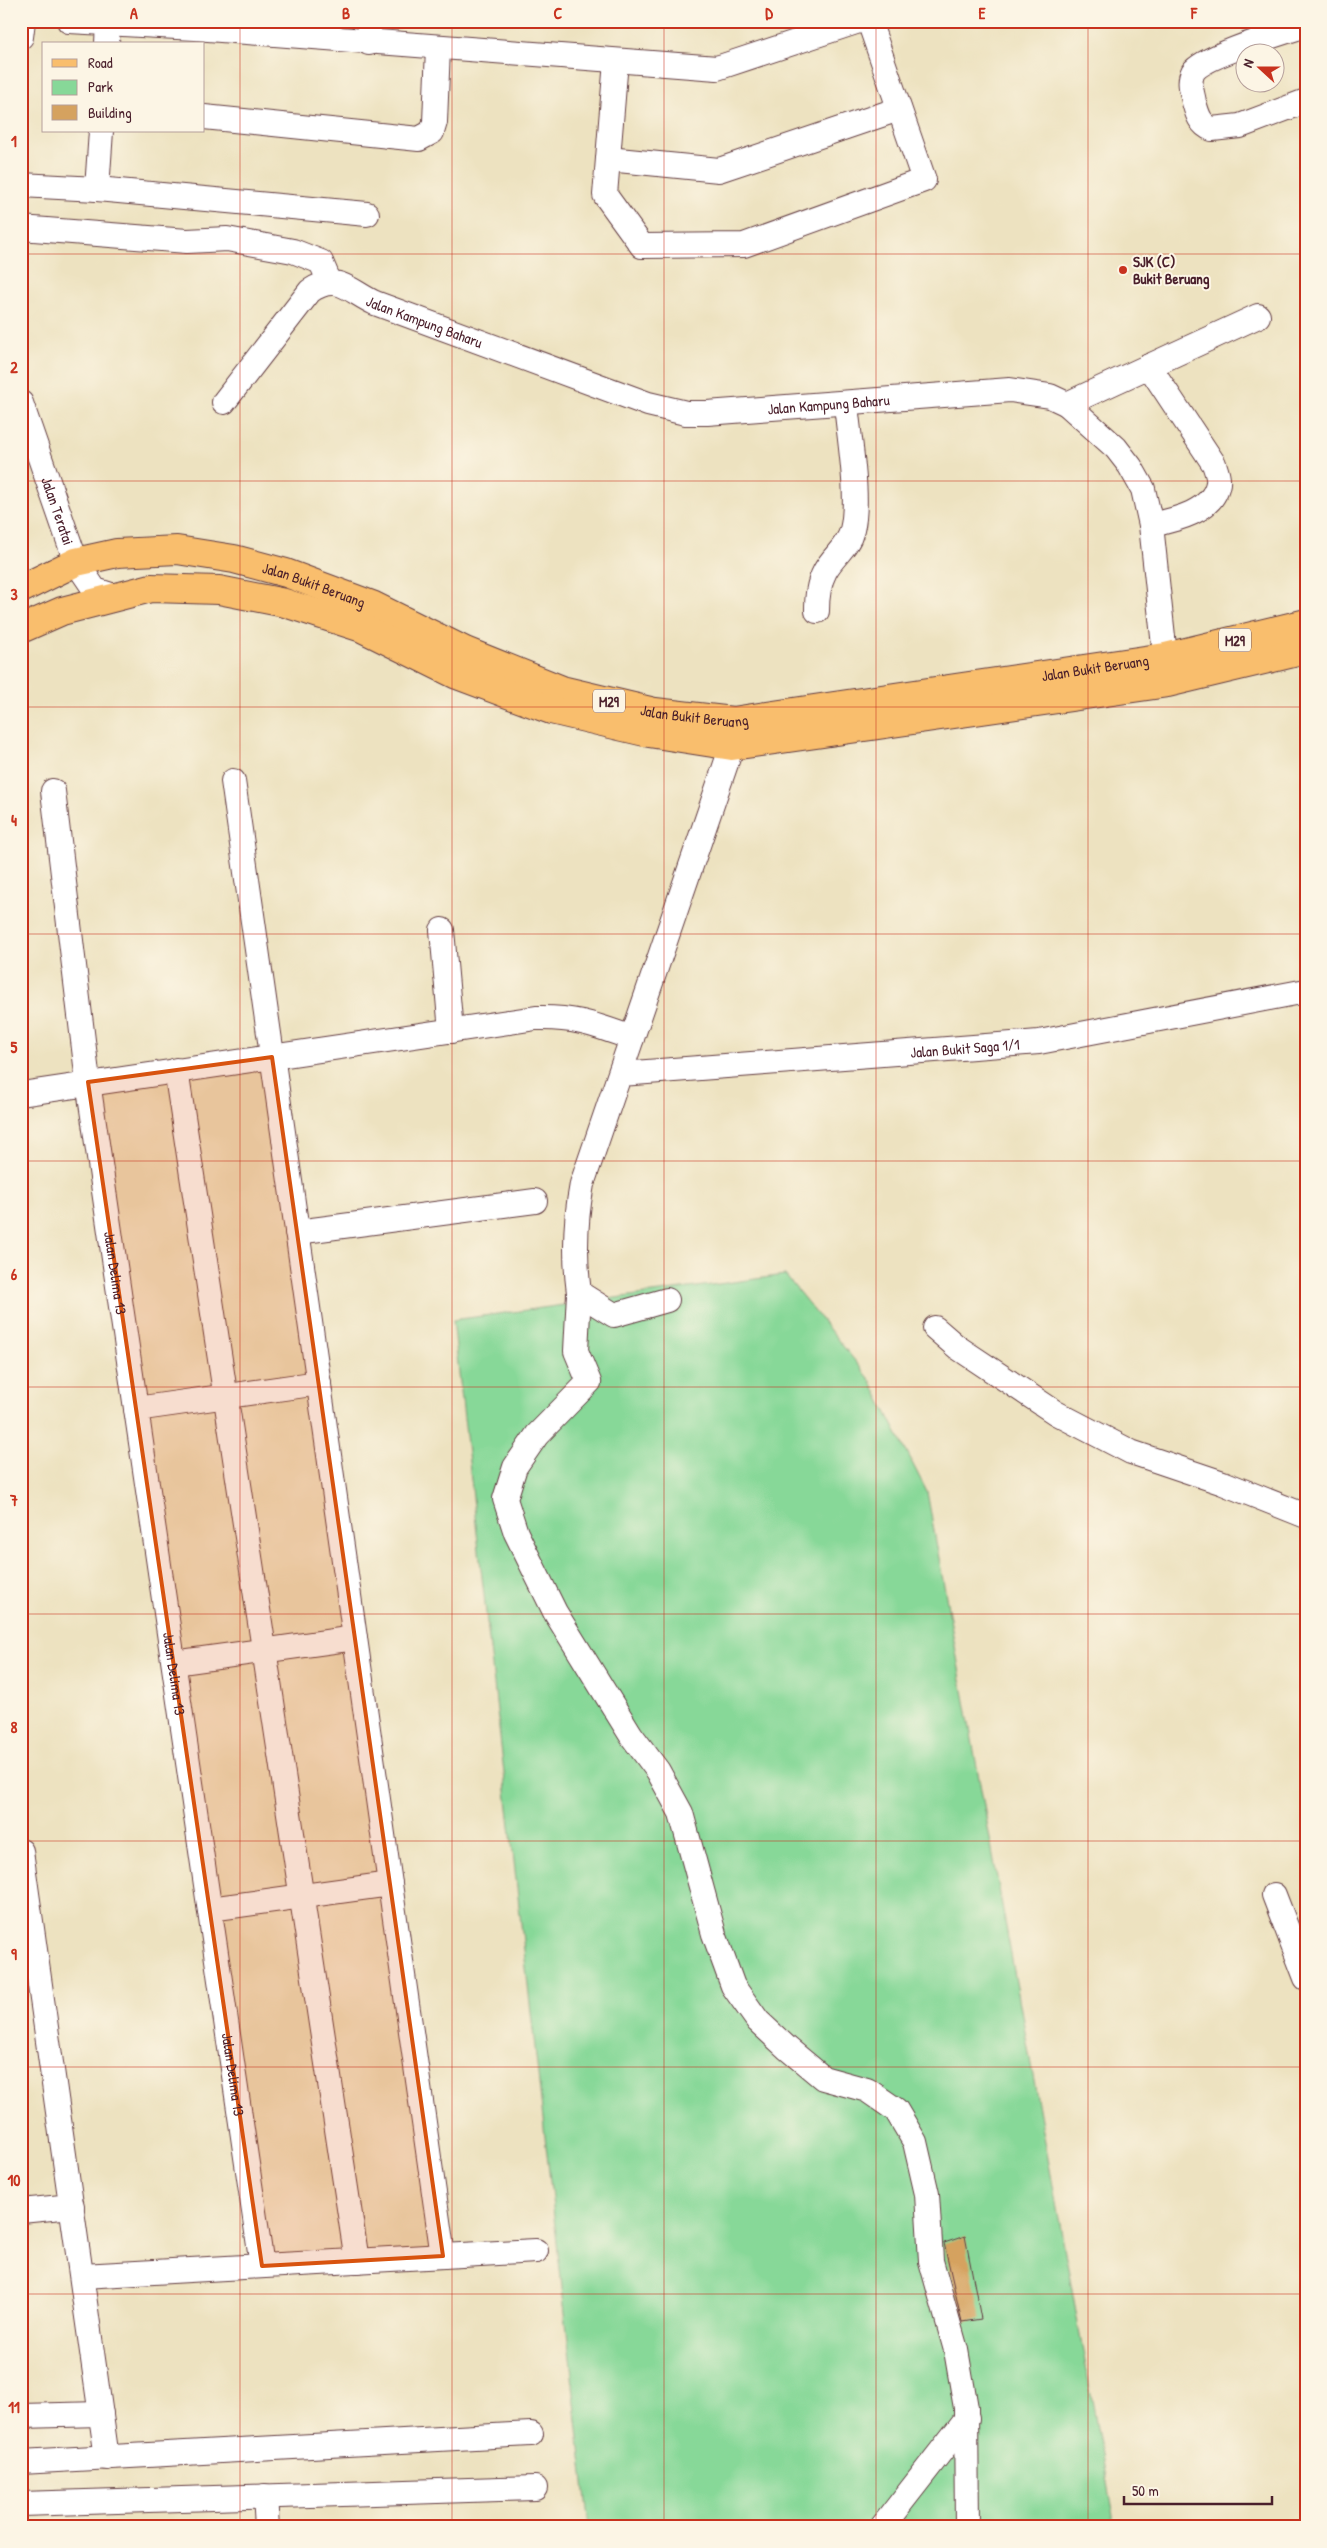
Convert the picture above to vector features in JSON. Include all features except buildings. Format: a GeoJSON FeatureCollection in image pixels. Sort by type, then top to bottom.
{"type":"FeatureCollection","features":[{"type":"Feature","properties":{"kind":"main road","name":"Jalan Bukit Beruang"},"geometry":{"type":"LineString","coordinates":[[21,589],[76,562],[118,553],[177,550],[234,559],[286,573],[372,605],[465,651],[562,690],[655,712],[733,721],[1165,657],[1306,623]]}},
{"type":"Feature","properties":{"kind":"main road","name":"Jalan Bukit Beruang"},"geometry":{"type":"LineString","coordinates":[[21,629],[62,611],[114,596],[151,588],[219,590],[285,602],[362,628],[457,675],[551,710],[649,733],[732,746],[1168,683],[1306,650]]}},
{"type":"Feature","properties":{"kind":"street"},"geometry":{"type":"LineString","coordinates":[[21,37],[22,21]]}},
{"type":"Feature","properties":{"kind":"street"},"geometry":{"type":"LineString","coordinates":[[69,21],[108,29],[195,25],[369,32],[438,48],[717,68],[859,21]]}},
{"type":"Feature","properties":{"kind":"street"},"geometry":{"type":"LineString","coordinates":[[616,61],[605,195],[642,246],[744,245],[924,180],[869,21]]}},
{"type":"Feature","properties":{"kind":"street"},"geometry":{"type":"LineString","coordinates":[[1306,24],[1227,52],[1198,66],[1193,73],[1190,85],[1198,116],[1212,129],[1240,126],[1306,101]]}},
{"type":"Feature","properties":{"kind":"street"},"geometry":{"type":"LineString","coordinates":[[205,117],[419,139],[432,132],[435,122],[438,48]]}},
{"type":"Feature","properties":{"kind":"street"},"geometry":{"type":"LineString","coordinates":[[608,159],[719,170],[899,110]]}},
{"type":"Feature","properties":{"kind":"street"},"geometry":{"type":"LineString","coordinates":[[97,189],[101,132]]}},
{"type":"Feature","properties":{"kind":"street"},"geometry":{"type":"LineString","coordinates":[[21,185],[97,189],[366,214]]}},
{"type":"Feature","properties":{"kind":"street"},"geometry":{"type":"LineString","coordinates":[[21,228],[186,241],[227,239],[300,254],[321,262],[329,281],[310,291],[224,402]]}},
{"type":"Feature","properties":{"kind":"street","name":"Jalan Kampung Baharu"},"geometry":{"type":"LineString","coordinates":[[329,281],[341,284],[375,303],[666,409],[686,413],[846,404],[1010,390],[1050,396],[1067,404],[1116,448],[1130,466],[1142,489],[1151,525],[1168,683]]}},
{"type":"Feature","properties":{"kind":"street"},"geometry":{"type":"LineString","coordinates":[[1067,404],[1258,316]]}},
{"type":"Feature","properties":{"kind":"street"},"geometry":{"type":"LineString","coordinates":[[1149,366],[1214,464],[1219,481],[1215,495],[1181,519],[1151,525]]}},
{"type":"Feature","properties":{"kind":"street","name":"Jalan Teratai"},"geometry":{"type":"LineString","coordinates":[[21,403],[76,562]]}},
{"type":"Feature","properties":{"kind":"street"},"geometry":{"type":"LineString","coordinates":[[817,611],[818,590],[825,570],[846,545],[852,530],[855,507],[846,404]]}},
{"type":"Feature","properties":{"kind":"street"},"geometry":{"type":"LineString","coordinates":[[76,562],[95,590],[114,596]]}},
{"type":"Feature","properties":{"kind":"street"},"geometry":{"type":"LineString","coordinates":[[62,611],[77,590],[76,562]]}},
{"type":"Feature","properties":{"kind":"street"},"geometry":{"type":"LineString","coordinates":[[732,746],[582,1184],[575,1222],[574,1261],[578,1293],[576,1351],[589,1382],[537,1435],[515,1467],[505,1499],[516,1534],[582,1659],[630,1735],[658,1770],[681,1813],[714,1934],[733,1986],[758,2021],[787,2048],[823,2078],[866,2090],[896,2110],[915,2142],[927,2194],[931,2261],[956,2350],[967,2418],[967,2527]]}},
{"type":"Feature","properties":{"kind":"street"},"geometry":{"type":"LineString","coordinates":[[233,781],[443,2256]]}},
{"type":"Feature","properties":{"kind":"street","name":"Jalan Delima 13"},"geometry":{"type":"LineString","coordinates":[[54,791],[88,1082],[262,2266]]}},
{"type":"Feature","properties":{"kind":"street"},"geometry":{"type":"LineString","coordinates":[[442,930],[451,1031]]}},
{"type":"Feature","properties":{"kind":"street","name":"Jalan Bukit Saga 1/1"},"geometry":{"type":"LineString","coordinates":[[621,1074],[1040,1042],[1306,991]]}},
{"type":"Feature","properties":{"kind":"street"},"geometry":{"type":"LineString","coordinates":[[21,1094],[88,1082],[536,1018],[565,1017],[588,1022],[632,1038]]}},
{"type":"Feature","properties":{"kind":"street"},"geometry":{"type":"LineString","coordinates":[[176,1070],[357,2261]]}},
{"type":"Feature","properties":{"kind":"street"},"geometry":{"type":"LineString","coordinates":[[297,1232],[535,1201]]}},
{"type":"Feature","properties":{"kind":"street"},"geometry":{"type":"LineString","coordinates":[[578,1293],[614,1315],[667,1300]]}},
{"type":"Feature","properties":{"kind":"street"},"geometry":{"type":"LineString","coordinates":[[935,1328],[957,1346],[1056,1413],[1131,1452],[1223,1483],[1306,1516]]}},
{"type":"Feature","properties":{"kind":"street"},"geometry":{"type":"LineString","coordinates":[[136,1409],[319,1383]]}},
{"type":"Feature","properties":{"kind":"street"},"geometry":{"type":"LineString","coordinates":[[174,1663],[355,1638]]}},
{"type":"Feature","properties":{"kind":"street"},"geometry":{"type":"LineString","coordinates":[[21,1851],[30,1972],[72,2206],[107,2458]]}},
{"type":"Feature","properties":{"kind":"street"},"geometry":{"type":"LineString","coordinates":[[210,1909],[390,1884]]}},
{"type":"Feature","properties":{"kind":"street"},"geometry":{"type":"LineString","coordinates":[[1274,1895],[1306,1978]]}},
{"type":"Feature","properties":{"kind":"street"},"geometry":{"type":"LineString","coordinates":[[21,2211],[72,2206]]}},
{"type":"Feature","properties":{"kind":"street"},"geometry":{"type":"LineString","coordinates":[[82,2276],[536,2251]]}},
{"type":"Feature","properties":{"kind":"street"},"geometry":{"type":"LineString","coordinates":[[21,2416],[101,2414]]}},
{"type":"Feature","properties":{"kind":"street"},"geometry":{"type":"LineString","coordinates":[[882,2527],[967,2418]]}},
{"type":"Feature","properties":{"kind":"street"},"geometry":{"type":"LineString","coordinates":[[21,2462],[531,2434]]}},
{"type":"Feature","properties":{"kind":"street"},"geometry":{"type":"LineString","coordinates":[[21,2504],[535,2488]]}},
{"type":"Feature","properties":{"kind":"street"},"geometry":{"type":"LineString","coordinates":[[265,2496],[267,2527]]}},
{"type":"Feature","properties":{"kind":"highlighted area"},"geometry":{"type":"Polygon","coordinates":[[[272,1057],[443,2256],[262,2266],[88,1082],[272,1057]]]}},
{"type":"Feature","properties":{"kind":"green space"},"geometry":{"type":"Polygon","coordinates":[[[785,1275],[869,1378],[927,1492],[1115,2527],[589,2527],[453,1320],[785,1275]]]}},
{"type":"Feature","properties":{"kind":"place","name":"SJK (C) Bukit Beruang"},"geometry":{"type":"Point","coordinates":[1123,270]}}]}
